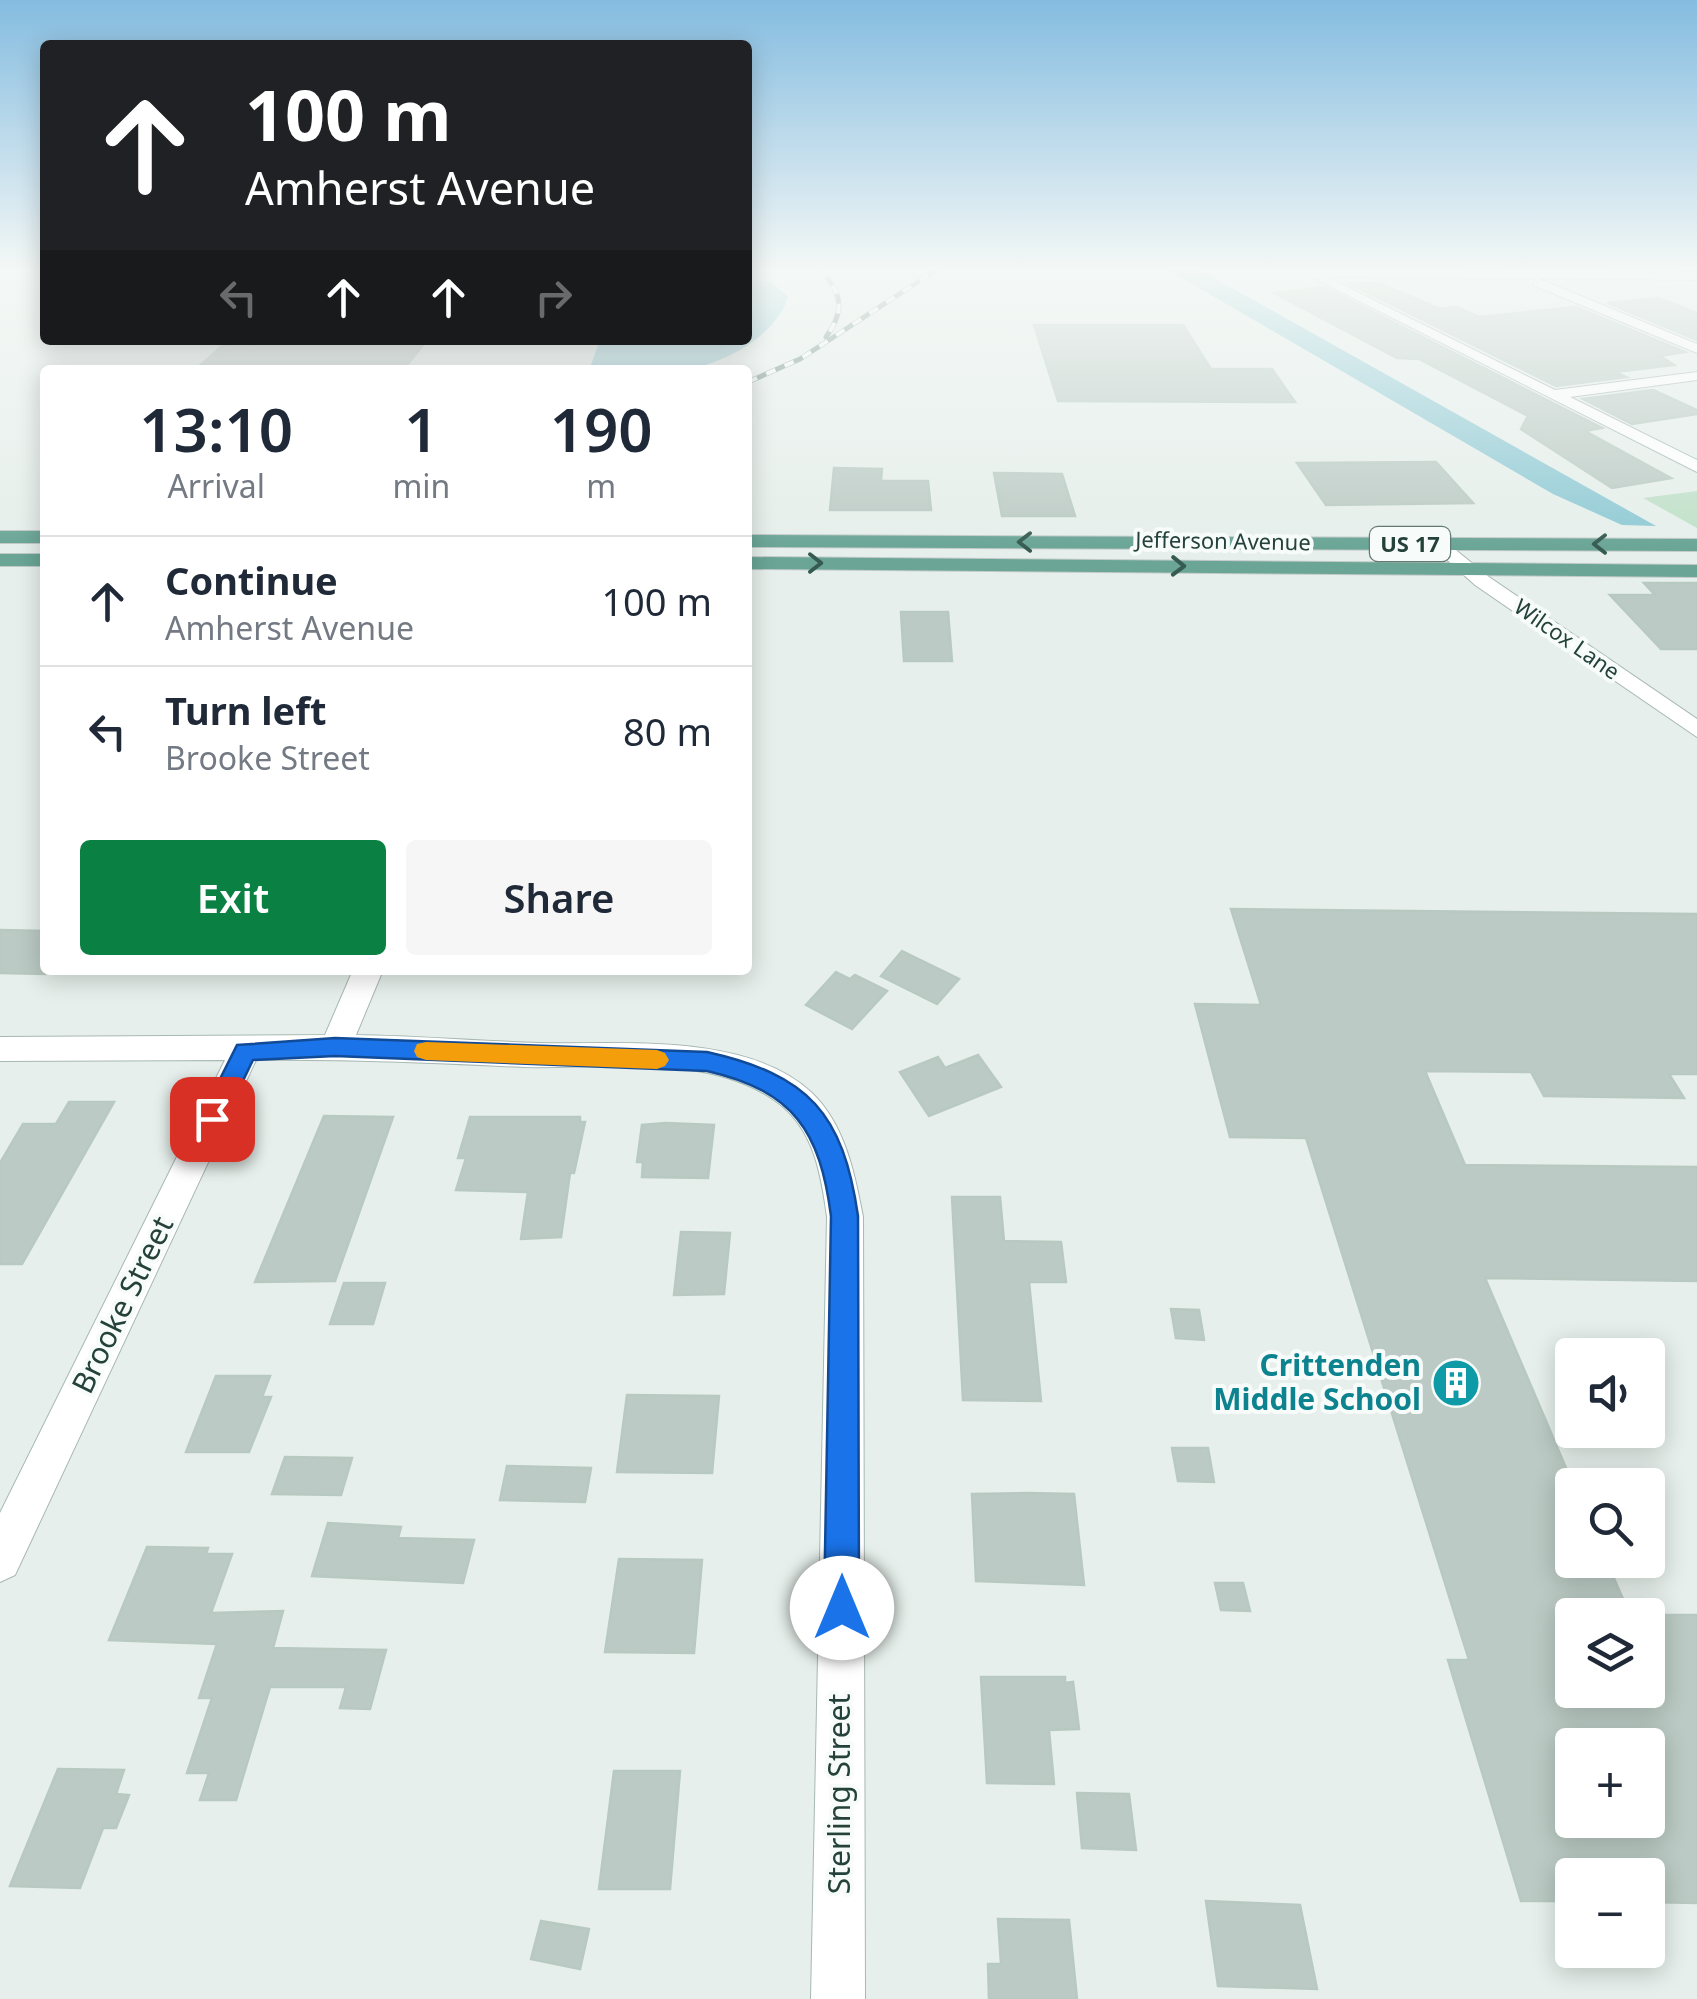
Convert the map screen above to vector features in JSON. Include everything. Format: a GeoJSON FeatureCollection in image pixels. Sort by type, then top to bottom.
{"type":"FeatureCollection","features":[{"type":"Feature","properties":{"kind":"main road"},"geometry":{"type":"LineString","coordinates":[[0,537],[40,537]]}},
{"type":"Feature","properties":{"kind":"main road","name":"Jefferson Avenue"},"geometry":{"type":"LineString","coordinates":[[752,541],[1697,544]]}},
{"type":"Feature","properties":{"kind":"main road"},"geometry":{"type":"LineString","coordinates":[[0,560],[40,560]]}},
{"type":"Feature","properties":{"kind":"main road","name":"Jefferson Avenue"},"geometry":{"type":"LineString","coordinates":[[752,563],[1697,571]]}},
{"type":"Feature","properties":{"kind":"street"},"geometry":{"type":"LineString","coordinates":[[1489,363],[1697,468]]}},
{"type":"Feature","properties":{"kind":"street"},"geometry":{"type":"LineString","coordinates":[[1552,395],[1697,376]]}},
{"type":"Feature","properties":{"kind":"street","name":"Wilcox Lane"},"geometry":{"type":"LineString","coordinates":[[1441,544],[1468,570],[1697,730]]}},
{"type":"Feature","properties":{"kind":"street"},"geometry":{"type":"LineString","coordinates":[[335,1047],[366,975]]}},
{"type":"Feature","properties":{"kind":"street","name":"Sterling Street"},"geometry":{"type":"LineString","coordinates":[[0,1049],[245,1051],[335,1047],[707,1062],[734,1068],[787,1092],[804,1106],[824,1134],[838,1172],[844,1216],[838,1999]]}},
{"type":"Feature","properties":{"kind":"street","name":"Brooke Street"},"geometry":{"type":"LineString","coordinates":[[0,1560],[245,1051]]}},
{"type":"Feature","properties":{"kind":"green space"},"geometry":{"type":"Polygon","coordinates":[[[1697,491],[1697,528],[1643,498],[1697,491]]]}},
{"type":"Feature","properties":{"kind":"water"},"geometry":{"type":"Polygon","coordinates":[[[591,363],[711,363],[705,365],[591,363]]]}},
{"type":"Feature","properties":{"kind":"water"},"geometry":{"type":"Polygon","coordinates":[[[1328,363],[1366,363],[1656,526],[1622,525],[1553,494],[1328,363]]]}},
{"type":"Feature","properties":{"kind":"building"},"geometry":{"type":"Polygon","coordinates":[[[203,363],[408,363],[407,365],[203,363]]]}},
{"type":"Feature","properties":{"kind":"building"},"geometry":{"type":"Polygon","coordinates":[[[1046,363],[1207,363],[1211,369],[1272,369],[1295,402],[1058,401],[1046,363]]]}},
{"type":"Feature","properties":{"kind":"building"},"geometry":{"type":"Polygon","coordinates":[[[1427,363],[1474,363],[1602,428],[1585,431],[1671,478],[1612,488],[1521,429],[1528,416],[1427,363]]]}},
{"type":"Feature","properties":{"kind":"building"},"geometry":{"type":"Polygon","coordinates":[[[1510,363],[1674,365],[1615,372],[1626,377],[1556,386],[1510,363]]]}},
{"type":"Feature","properties":{"kind":"building"},"geometry":{"type":"Polygon","coordinates":[[[1653,390],[1697,410],[1697,414],[1632,424],[1583,399],[1653,390]]]}},
{"type":"Feature","properties":{"kind":"building"},"geometry":{"type":"Polygon","coordinates":[[[1436,462],[1473,503],[1326,505],[1297,463],[1436,462]]]}},
{"type":"Feature","properties":{"kind":"building"},"geometry":{"type":"Polygon","coordinates":[[[834,468],[882,469],[881,481],[928,481],[931,510],[830,510],[834,468]]]}},
{"type":"Feature","properties":{"kind":"building"},"geometry":{"type":"Polygon","coordinates":[[[994,473],[1062,474],[1075,516],[1002,516],[994,473]]]}},
{"type":"Feature","properties":{"kind":"building"},"geometry":{"type":"Polygon","coordinates":[[[1644,583],[1697,583],[1697,649],[1661,649],[1610,595],[1655,595],[1644,583]]]}},
{"type":"Feature","properties":{"kind":"building"},"geometry":{"type":"Polygon","coordinates":[[[901,612],[948,612],[952,661],[904,661],[901,612]]]}},
{"type":"Feature","properties":{"kind":"building","name":"Crittenden Middle School"},"geometry":{"type":"Polygon","coordinates":[[[1231,909],[1697,914],[1697,1074],[1669,1074],[1684,1098],[1544,1096],[1531,1072],[1425,1071],[1465,1165],[1697,1167],[1697,1281],[1485,1278],[1566,1468],[1555,1468],[1555,1578],[1614,1578],[1623,1598],[1555,1598],[1555,1708],[1665,1708],[1665,1615],[1697,1615],[1697,1903],[1665,1902],[1665,1858],[1555,1858],[1555,1901],[1521,1901],[1448,1660],[1469,1660],[1306,1138],[1230,1137],[1195,1004],[1261,1005],[1231,909]]]}},
{"type":"Feature","properties":{"kind":"building"},"geometry":{"type":"Polygon","coordinates":[[[0,930],[40,931],[40,974],[0,973],[0,930]]]}},
{"type":"Feature","properties":{"kind":"building"},"geometry":{"type":"Polygon","coordinates":[[[902,951],[959,979],[937,1004],[881,976],[902,951]]]}},
{"type":"Feature","properties":{"kind":"building"},"geometry":{"type":"Polygon","coordinates":[[[836,972],[850,979],[855,975],[887,991],[852,1029],[806,1005],[836,972]]]}},
{"type":"Feature","properties":{"kind":"building"},"geometry":{"type":"Polygon","coordinates":[[[978,1055],[1001,1087],[929,1116],[900,1072],[938,1057],[945,1068],[978,1055]]]}},
{"type":"Feature","properties":{"kind":"building"},"geometry":{"type":"Polygon","coordinates":[[[69,1102],[114,1102],[22,1264],[0,1264],[0,1163],[23,1124],[56,1124],[69,1102]]]}},
{"type":"Feature","properties":{"kind":"building"},"geometry":{"type":"Polygon","coordinates":[[[324,1116],[393,1117],[335,1281],[255,1282],[324,1116]]]}},
{"type":"Feature","properties":{"kind":"building"},"geometry":{"type":"Polygon","coordinates":[[[470,1117],[580,1117],[580,1122],[585,1122],[574,1173],[570,1173],[561,1237],[521,1239],[528,1192],[456,1190],[466,1158],[458,1158],[470,1117]]]}},
{"type":"Feature","properties":{"kind":"building"},"geometry":{"type":"Polygon","coordinates":[[[642,1125],[714,1125],[708,1178],[642,1177],[643,1162],[637,1162],[642,1125]]]}},
{"type":"Feature","properties":{"kind":"building"},"geometry":{"type":"Polygon","coordinates":[[[952,1197],[1000,1197],[1004,1241],[1061,1242],[1066,1282],[1029,1282],[1041,1401],[963,1400],[952,1197]]]}},
{"type":"Feature","properties":{"kind":"building"},"geometry":{"type":"Polygon","coordinates":[[[681,1232],[730,1233],[724,1294],[674,1295],[681,1232]]]}},
{"type":"Feature","properties":{"kind":"building"},"geometry":{"type":"Polygon","coordinates":[[[344,1283],[385,1283],[373,1324],[330,1324],[344,1283]]]}},
{"type":"Feature","properties":{"kind":"building"},"geometry":{"type":"Polygon","coordinates":[[[1171,1309],[1199,1310],[1204,1340],[1176,1338],[1171,1309]]]}},
{"type":"Feature","properties":{"kind":"building"},"geometry":{"type":"Polygon","coordinates":[[[216,1376],[270,1376],[262,1397],[271,1397],[249,1452],[186,1452],[216,1376]]]}},
{"type":"Feature","properties":{"kind":"building"},"geometry":{"type":"Polygon","coordinates":[[[627,1395],[719,1396],[712,1473],[617,1472],[627,1395]]]}},
{"type":"Feature","properties":{"kind":"building"},"geometry":{"type":"Polygon","coordinates":[[[1172,1448],[1208,1448],[1214,1482],[1178,1481],[1172,1448]]]}},
{"type":"Feature","properties":{"kind":"building"},"geometry":{"type":"Polygon","coordinates":[[[285,1457],[352,1458],[341,1495],[272,1494],[285,1457]]]}},
{"type":"Feature","properties":{"kind":"building"},"geometry":{"type":"Polygon","coordinates":[[[507,1466],[591,1468],[585,1502],[500,1500],[507,1466]]]}},
{"type":"Feature","properties":{"kind":"building"},"geometry":{"type":"Polygon","coordinates":[[[972,1494],[1074,1494],[1084,1585],[976,1581],[972,1494]]]}},
{"type":"Feature","properties":{"kind":"building"},"geometry":{"type":"Polygon","coordinates":[[[328,1523],[401,1527],[398,1538],[474,1540],[463,1583],[312,1576],[328,1523]]]}},
{"type":"Feature","properties":{"kind":"building"},"geometry":{"type":"Polygon","coordinates":[[[147,1547],[208,1548],[206,1554],[232,1554],[211,1613],[283,1611],[273,1648],[386,1650],[370,1709],[340,1708],[346,1687],[270,1687],[236,1800],[200,1800],[209,1773],[187,1773],[212,1698],[199,1698],[217,1644],[109,1640],[147,1547]]]}},
{"type":"Feature","properties":{"kind":"building"},"geometry":{"type":"Polygon","coordinates":[[[619,1559],[702,1560],[694,1653],[605,1652],[619,1559]]]}},
{"type":"Feature","properties":{"kind":"building"},"geometry":{"type":"Polygon","coordinates":[[[1215,1583],[1243,1583],[1250,1611],[1221,1610],[1215,1583]]]}},
{"type":"Feature","properties":{"kind":"building"},"geometry":{"type":"Polygon","coordinates":[[[981,1677],[1065,1677],[1065,1683],[1073,1682],[1079,1729],[1049,1730],[1054,1784],[987,1783],[981,1677]]]}},
{"type":"Feature","properties":{"kind":"building"},"geometry":{"type":"Polygon","coordinates":[[[58,1769],[124,1770],[116,1794],[129,1795],[116,1828],[103,1828],[80,1888],[10,1886],[58,1769]]]}},
{"type":"Feature","properties":{"kind":"building"},"geometry":{"type":"Polygon","coordinates":[[[614,1771],[680,1771],[670,1889],[599,1889],[614,1771]]]}},
{"type":"Feature","properties":{"kind":"building"},"geometry":{"type":"Polygon","coordinates":[[[1077,1793],[1129,1794],[1136,1850],[1082,1848],[1077,1793]]]}},
{"type":"Feature","properties":{"kind":"building"},"geometry":{"type":"Polygon","coordinates":[[[1206,1901],[1300,1905],[1317,1989],[1218,1986],[1206,1901]]]}},
{"type":"Feature","properties":{"kind":"building"},"geometry":{"type":"Polygon","coordinates":[[[998,1919],[1069,1920],[1077,1999],[989,1999],[988,1964],[1001,1964],[998,1919]]]}},
{"type":"Feature","properties":{"kind":"building"},"geometry":{"type":"Polygon","coordinates":[[[541,1921],[589,1929],[580,1969],[531,1959],[541,1921]]]}},
{"type":"Feature","properties":{"kind":"railway"},"geometry":{"type":"LineString","coordinates":[[752,380],[790,363]]}},
{"type":"Feature","properties":{"kind":"slow traffic"},"geometry":{"type":"LineString","coordinates":[[426,1051],[657,1060]]}},
{"type":"Feature","properties":{"kind":"place","name":"Crittenden Middle School"},"geometry":{"type":"Point","coordinates":[1456,1383]}},
{"type":"Feature","properties":{"kind":"route"},"geometry":{"type":"LineString","coordinates":[[212,1119],[245,1051],[335,1047],[707,1062],[734,1068],[787,1092],[804,1106],[824,1134],[838,1172],[844,1216],[842,1608]]}}]}
